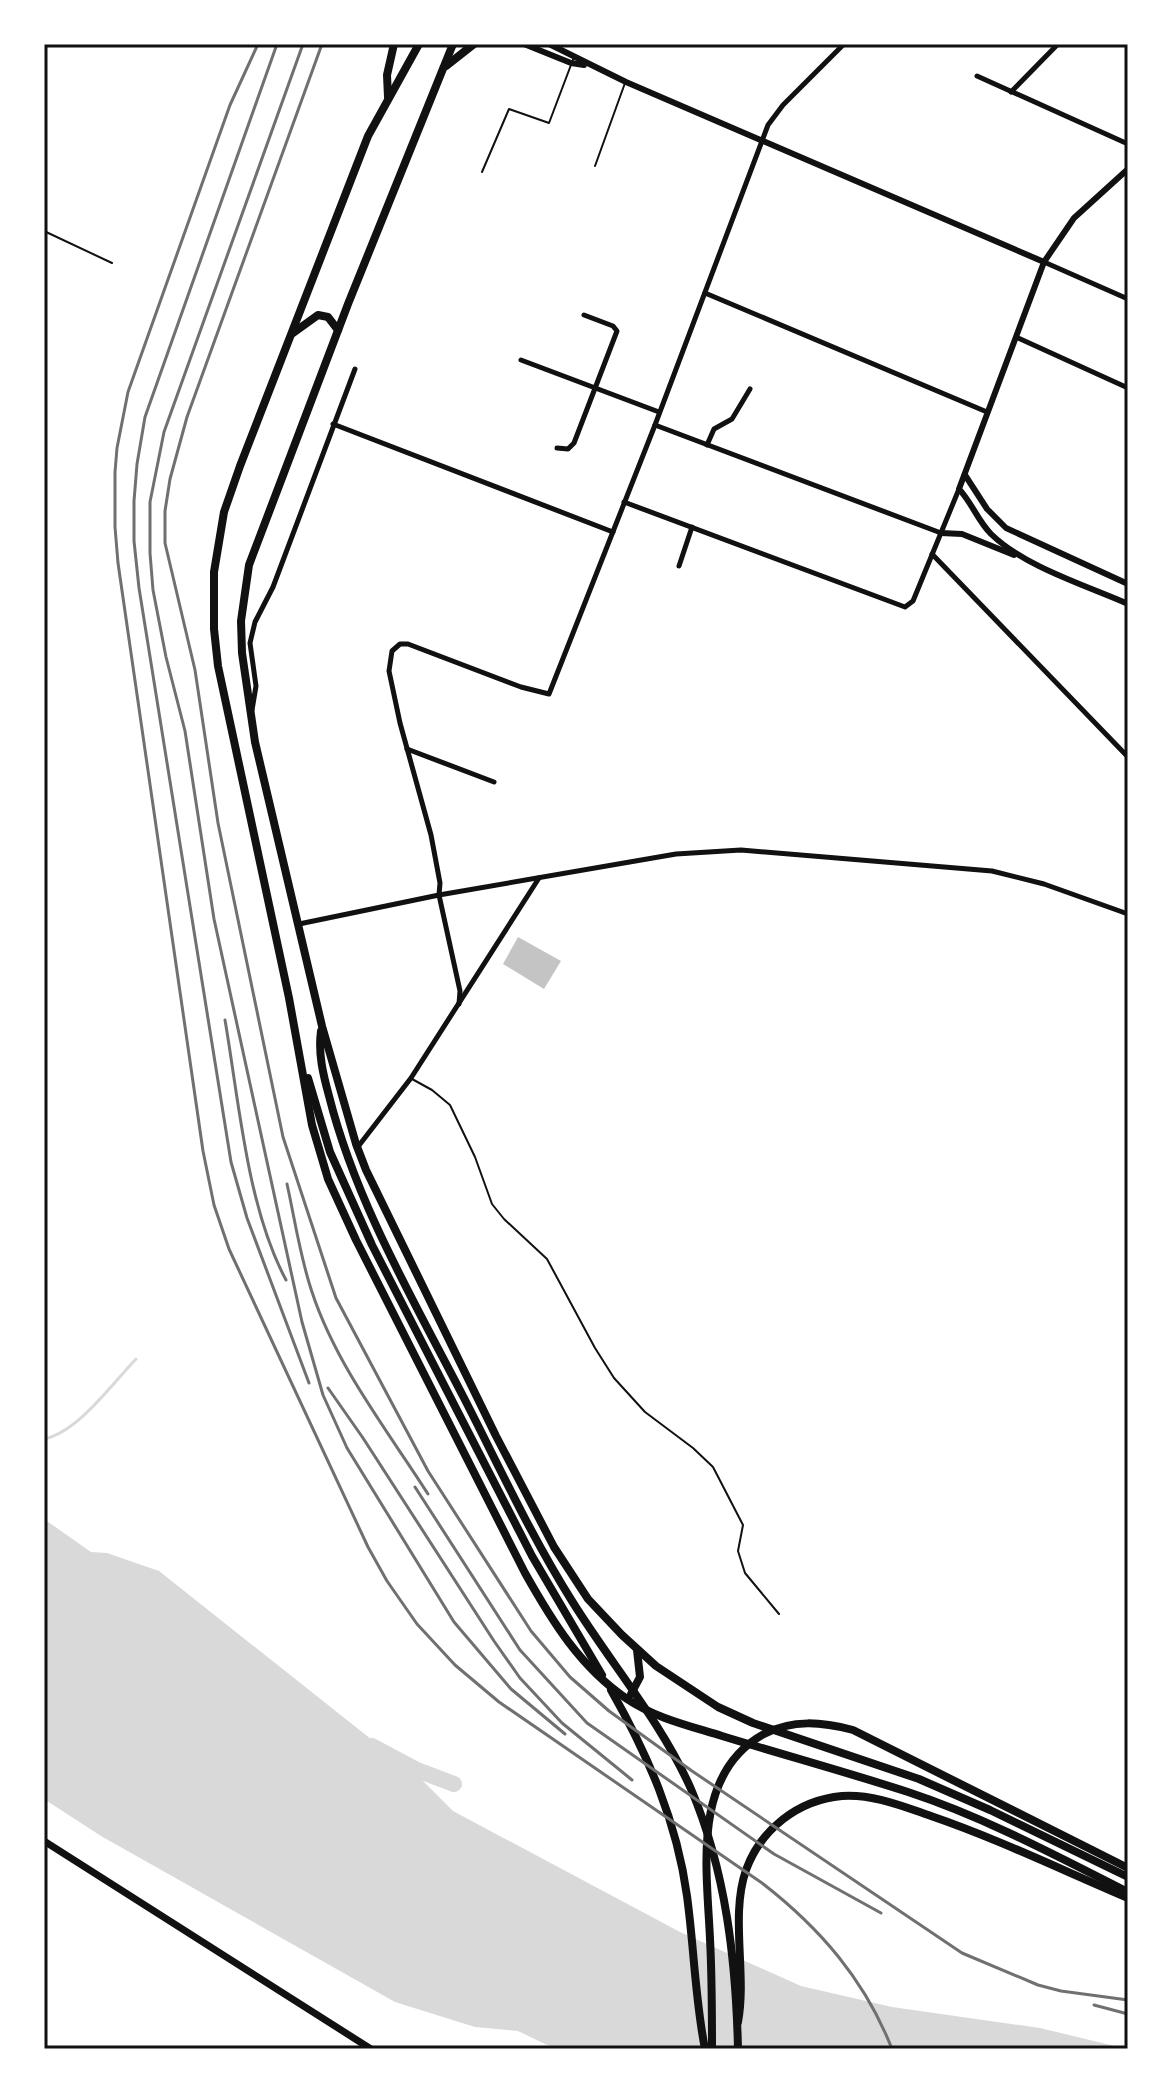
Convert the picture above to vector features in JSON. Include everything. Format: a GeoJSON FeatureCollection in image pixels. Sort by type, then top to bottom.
{"type":"FeatureCollection","features":[{"type":"Feature","properties":{"kind":"main road"},"geometry":{"type":"LineString","coordinates":[[388,98],[387,75],[394,44]]}},
{"type":"Feature","properties":{"kind":"main road"},"geometry":{"type":"LineString","coordinates":[[419,44],[368,136],[240,466],[224,512],[213,595],[218,666],[300,1051],[312,1125],[328,1179],[397,1323],[548,1613],[573,1650],[601,1679],[627,1699],[688,1726],[910,1793],[969,1815],[1128,1895]]}},
{"type":"Feature","properties":{"kind":"main road"},"geometry":{"type":"LineString","coordinates":[[453,44],[338,330],[249,565],[241,621],[250,715],[322,1026],[357,1148],[496,1436],[554,1547],[588,1599],[636,1649],[694,1693],[753,1723],[919,1779],[1128,1877]]}},
{"type":"Feature","properties":{"kind":"main road"},"geometry":{"type":"LineString","coordinates":[[442,70],[474,44]]}},
{"type":"Feature","properties":{"kind":"main road"},"geometry":{"type":"LineString","coordinates":[[292,334],[318,315],[328,317],[338,330]]}},
{"type":"Feature","properties":{"kind":"main road"},"geometry":{"type":"LineString","coordinates":[[322,1026],[320,1058],[335,1121],[351,1167],[383,1238],[540,1547],[572,1601],[649,1714],[690,1787],[710,1837],[721,1879],[738,2022]]}},
{"type":"Feature","properties":{"kind":"main road"},"geometry":{"type":"LineString","coordinates":[[300,1051],[342,1182],[532,1556],[632,1726],[662,1793],[687,1894],[705,2049]]}},
{"type":"Feature","properties":{"kind":"main road"},"geometry":{"type":"LineString","coordinates":[[627,1699],[640,1677],[636,1649]]}},
{"type":"Feature","properties":{"kind":"main road"},"geometry":{"type":"LineString","coordinates":[[712,2049],[709,1822],[722,1775],[734,1757],[776,1728],[816,1723],[841,1727],[1009,1806],[1128,1868]]}},
{"type":"Feature","properties":{"kind":"main road"},"geometry":{"type":"LineString","coordinates":[[738,2049],[742,1885],[761,1841],[789,1814],[801,1807],[835,1797],[869,1797],[1001,1841],[1128,1895]]}},
{"type":"Feature","properties":{"kind":"main road"},"geometry":{"type":"LineString","coordinates":[[44,1841],[371,2049]]}},
{"type":"Feature","properties":{"kind":"street"},"geometry":{"type":"LineString","coordinates":[[524,44],[587,65],[1128,299]]}},
{"type":"Feature","properties":{"kind":"street"},"geometry":{"type":"LineString","coordinates":[[549,44],[573,60]]}},
{"type":"Feature","properties":{"kind":"street"},"geometry":{"type":"LineString","coordinates":[[459,1004],[460,991],[439,895],[440,883],[431,835],[389,671],[392,651],[400,644],[408,644],[521,687],[549,694],[774,115],[844,44]]}},
{"type":"Feature","properties":{"kind":"street"},"geometry":{"type":"LineString","coordinates":[[1011,92],[1058,44]]}},
{"type":"Feature","properties":{"kind":"street"},"geometry":{"type":"LineString","coordinates":[[977,76],[1128,144]]}},
{"type":"Feature","properties":{"kind":"street"},"geometry":{"type":"LineString","coordinates":[[624,502],[907,607],[913,601],[965,475],[1044,262],[1074,218],[1128,169]]}},
{"type":"Feature","properties":{"kind":"street"},"geometry":{"type":"LineString","coordinates":[[705,293],[987,412]]}},
{"type":"Feature","properties":{"kind":"street"},"geometry":{"type":"LineString","coordinates":[[557,448],[568,449],[574,443],[617,331],[613,326],[584,315]]}},
{"type":"Feature","properties":{"kind":"street"},"geometry":{"type":"LineString","coordinates":[[1016,337],[1128,388]]}},
{"type":"Feature","properties":{"kind":"street"},"geometry":{"type":"LineString","coordinates":[[521,360],[659,412]]}},
{"type":"Feature","properties":{"kind":"street"},"geometry":{"type":"LineString","coordinates":[[250,715],[256,686],[250,643],[255,622],[273,587],[355,369]]}},
{"type":"Feature","properties":{"kind":"street"},"geometry":{"type":"LineString","coordinates":[[707,445],[714,429],[732,419],[750,389]]}},
{"type":"Feature","properties":{"kind":"street"},"geometry":{"type":"LineString","coordinates":[[333,424],[613,532]]}},
{"type":"Feature","properties":{"kind":"street"},"geometry":{"type":"LineString","coordinates":[[655,425],[941,533],[962,534],[1128,604]]}},
{"type":"Feature","properties":{"kind":"street"},"geometry":{"type":"LineString","coordinates":[[965,475],[1006,528],[1128,584]]}},
{"type":"Feature","properties":{"kind":"street"},"geometry":{"type":"LineString","coordinates":[[959,489],[990,533],[1032,562]]}},
{"type":"Feature","properties":{"kind":"street"},"geometry":{"type":"LineString","coordinates":[[679,566],[692,527]]}},
{"type":"Feature","properties":{"kind":"street"},"geometry":{"type":"LineString","coordinates":[[1022,556],[1018,544],[1029,540]]}},
{"type":"Feature","properties":{"kind":"street"},"geometry":{"type":"LineString","coordinates":[[932,554],[1128,757]]}},
{"type":"Feature","properties":{"kind":"street"},"geometry":{"type":"LineString","coordinates":[[1107,594],[1113,578]]}},
{"type":"Feature","properties":{"kind":"street"},"geometry":{"type":"LineString","coordinates":[[407,749],[494,782]]}},
{"type":"Feature","properties":{"kind":"street"},"geometry":{"type":"LineString","coordinates":[[299,924],[439,895],[676,854],[758,850],[992,871],[1044,884],[1128,914]]}},
{"type":"Feature","properties":{"kind":"street"},"geometry":{"type":"LineString","coordinates":[[357,1148],[411,1078],[540,877]]}},
{"type":"Feature","properties":{"kind":"lane"},"geometry":{"type":"LineString","coordinates":[[482,172],[509,109],[549,123],[573,60]]}},
{"type":"Feature","properties":{"kind":"lane"},"geometry":{"type":"LineString","coordinates":[[595,166],[626,82]]}},
{"type":"Feature","properties":{"kind":"lane"},"geometry":{"type":"LineString","coordinates":[[44,231],[112,263]]}},
{"type":"Feature","properties":{"kind":"lane"},"geometry":{"type":"LineString","coordinates":[[411,1078],[450,1105],[475,1157],[492,1204],[547,1259],[614,1378],[645,1412],[713,1467],[743,1525],[738,1551],[745,1573],[779,1614]]}},
{"type":"Feature","properties":{"kind":"shaded area"},"geometry":{"type":"Polygon","coordinates":[[[44,1519],[91,1552],[107,1553],[159,1571],[420,1778],[453,1811],[680,1932],[801,1986],[892,2007],[1040,2028],[1127,2049],[562,2049],[518,2031],[475,2027],[395,2002],[101,1836],[44,1799],[44,1519]]]}},
{"type":"Feature","properties":{"kind":"building"},"geometry":{"type":"Polygon","coordinates":[[[518,937],[561,961],[544,989],[503,964],[518,937]]]}},
{"type":"Feature","properties":{"kind":"waterway"},"geometry":{"type":"LineString","coordinates":[[44,1439],[57,1435],[82,1417],[136,1359]]}},
{"type":"Feature","properties":{"kind":"waterway"},"geometry":{"type":"LineString","coordinates":[[372,1746],[417,1770],[454,1784]]}},
{"type":"Feature","properties":{"kind":"railway"},"geometry":{"type":"LineString","coordinates":[[258,44],[230,105],[128,392],[115,472],[118,563],[203,1151],[214,1205],[229,1249],[368,1547],[417,1624],[455,1665],[499,1702],[783,1900],[839,1957],[868,2000],[892,2049]]}},
{"type":"Feature","properties":{"kind":"railway"},"geometry":{"type":"LineString","coordinates":[[277,44],[145,417],[137,464],[134,541],[231,1162],[247,1218],[309,1383]]}},
{"type":"Feature","properties":{"kind":"railway"},"geometry":{"type":"LineString","coordinates":[[303,44],[164,432],[150,502],[153,590],[185,731],[214,919],[302,1322],[323,1395],[347,1448],[454,1622],[511,1689],[565,1734]]}},
{"type":"Feature","properties":{"kind":"railway"},"geometry":{"type":"LineString","coordinates":[[322,44],[187,417],[170,479],[165,511],[165,543],[195,670],[218,823],[283,1137],[336,1298],[428,1471],[531,1631],[570,1677],[609,1711],[692,1771],[962,1953],[1038,1985],[1128,2000]]}},
{"type":"Feature","properties":{"kind":"railway"},"geometry":{"type":"LineString","coordinates":[[225,1020],[253,1187],[262,1220],[286,1280]]}},
{"type":"Feature","properties":{"kind":"railway"},"geometry":{"type":"LineString","coordinates":[[287,1184],[304,1265],[322,1319],[348,1371],[428,1494]]}},
{"type":"Feature","properties":{"kind":"railway"},"geometry":{"type":"LineString","coordinates":[[328,1388],[520,1678],[562,1723],[632,1780]]}},
{"type":"Feature","properties":{"kind":"railway"},"geometry":{"type":"LineString","coordinates":[[415,1487],[520,1650],[587,1723],[774,1854],[881,1913]]}},
{"type":"Feature","properties":{"kind":"railway"},"geometry":{"type":"LineString","coordinates":[[1094,2005],[1128,2014]]}}]}
